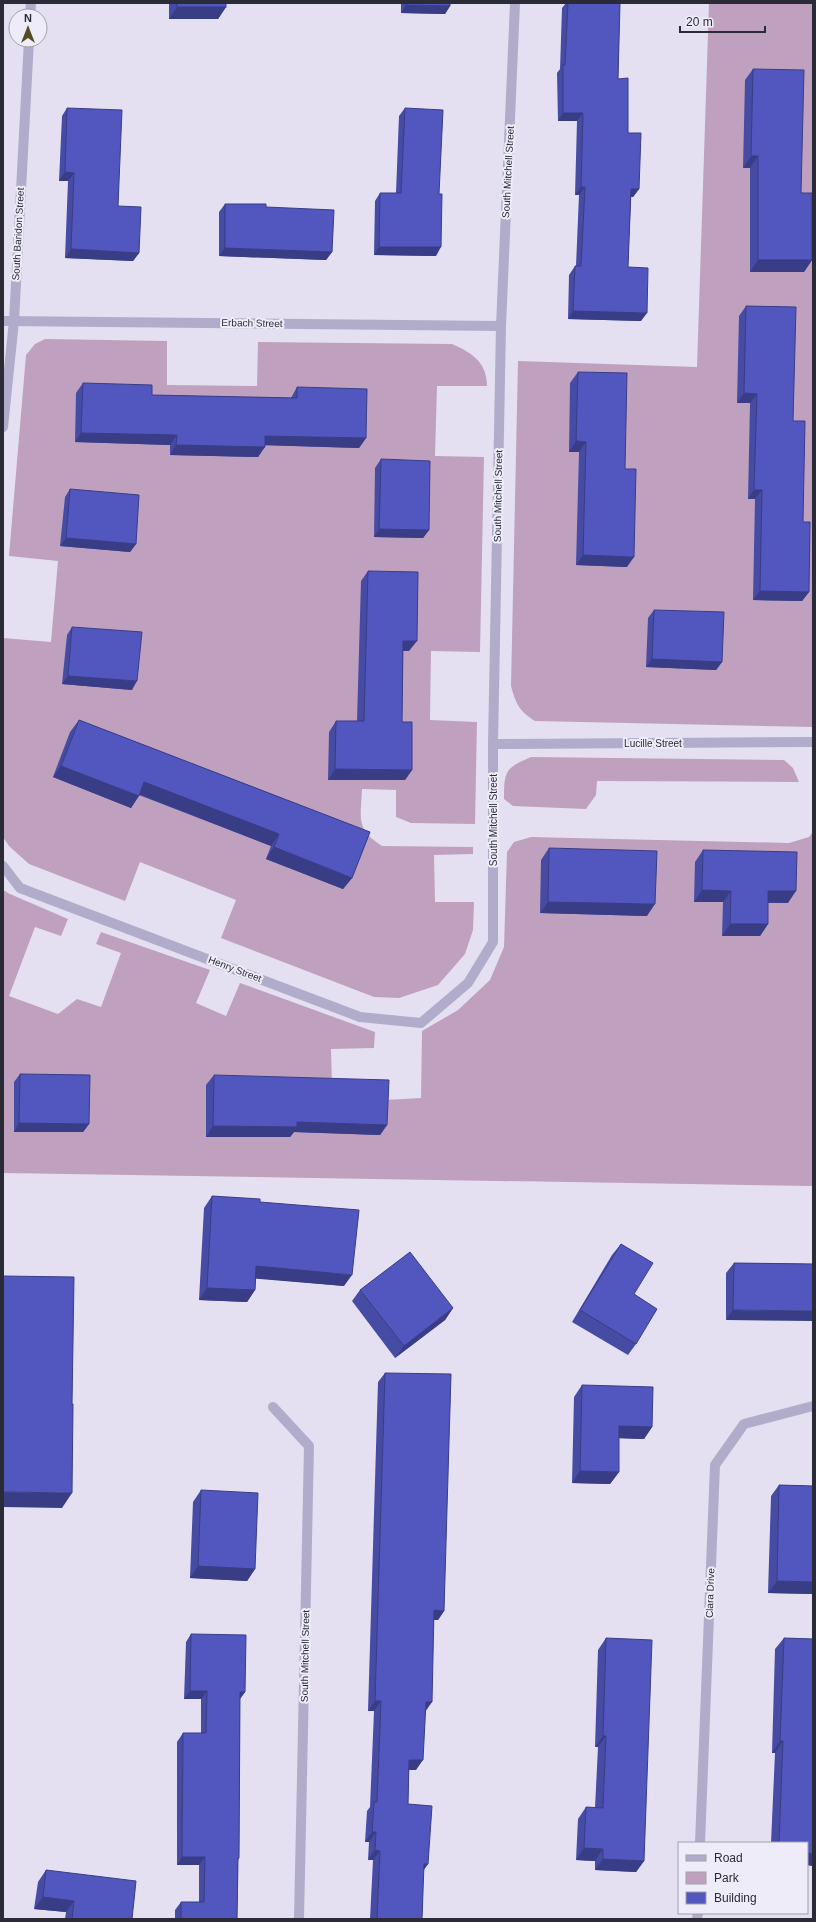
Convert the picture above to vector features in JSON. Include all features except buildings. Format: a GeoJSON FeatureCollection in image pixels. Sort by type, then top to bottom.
{"type":"FeatureCollection","features":[{"type":"Feature","properties":{"kind":"street","name":"South Mitchell Street"},"geometry":{"type":"LineString","coordinates":[[468,983],[493,942],[493,744],[501,326],[515,3]]}},
{"type":"Feature","properties":{"kind":"street","name":"South Baridon Street"},"geometry":{"type":"LineString","coordinates":[[3,428],[14,321],[29,48]]}},
{"type":"Feature","properties":{"kind":"street","name":"Erbach Street"},"geometry":{"type":"LineString","coordinates":[[3,321],[501,326]]}},
{"type":"Feature","properties":{"kind":"street","name":"Lucille Street"},"geometry":{"type":"LineString","coordinates":[[493,744],[813,742]]}},
{"type":"Feature","properties":{"kind":"street","name":"Henry Street"},"geometry":{"type":"LineString","coordinates":[[3,866],[20,888],[360,1017],[421,1023],[468,983]]}},
{"type":"Feature","properties":{"kind":"street","name":"Clara Drive"},"geometry":{"type":"LineString","coordinates":[[700,1842],[715,1465],[744,1424],[813,1406]]}},
{"type":"Feature","properties":{"kind":"street","name":"South Mitchell Street"},"geometry":{"type":"LineString","coordinates":[[273,1407],[309,1446],[299,1919]]}},
{"type":"Feature","properties":{"kind":"green space"},"geometry":{"type":"Polygon","coordinates":[[[709,3],[813,3],[813,727],[535,721],[525,714],[519,706],[511,686],[518,361],[697,367],[709,3]]]}},
{"type":"Feature","properties":{"kind":"green space"},"geometry":{"type":"Polygon","coordinates":[[[45,339],[167,341],[167,385],[257,386],[258,342],[452,344],[472,355],[481,365],[486,378],[487,386],[437,386],[435,456],[484,457],[480,652],[431,651],[430,720],[477,722],[475,824],[411,823],[396,817],[396,790],[362,789],[361,815],[364,828],[373,840],[382,846],[473,847],[473,854],[434,855],[435,902],[474,902],[473,930],[465,954],[438,985],[399,998],[374,997],[221,938],[236,900],[140,862],[125,901],[29,864],[9,846],[3,837],[3,638],[51,642],[58,561],[9,556],[26,355],[35,344],[45,339]]]}},
{"type":"Feature","properties":{"kind":"green space"},"geometry":{"type":"Polygon","coordinates":[[[531,757],[784,760],[793,768],[799,782],[597,781],[596,795],[586,809],[513,806],[504,799],[506,776],[511,768],[516,764],[531,757]]]}},
{"type":"Feature","properties":{"kind":"green space"},"geometry":{"type":"Polygon","coordinates":[[[813,832],[813,1186],[3,1173],[3,890],[68,919],[61,936],[35,927],[9,996],[58,1014],[77,999],[101,1007],[121,953],[96,944],[101,932],[210,970],[196,1003],[226,1016],[240,983],[375,1032],[374,1048],[331,1049],[332,1085],[385,1100],[421,1098],[422,1031],[458,1010],[490,980],[504,947],[507,852],[514,842],[531,837],[789,843],[809,837],[813,832]]]}}]}
